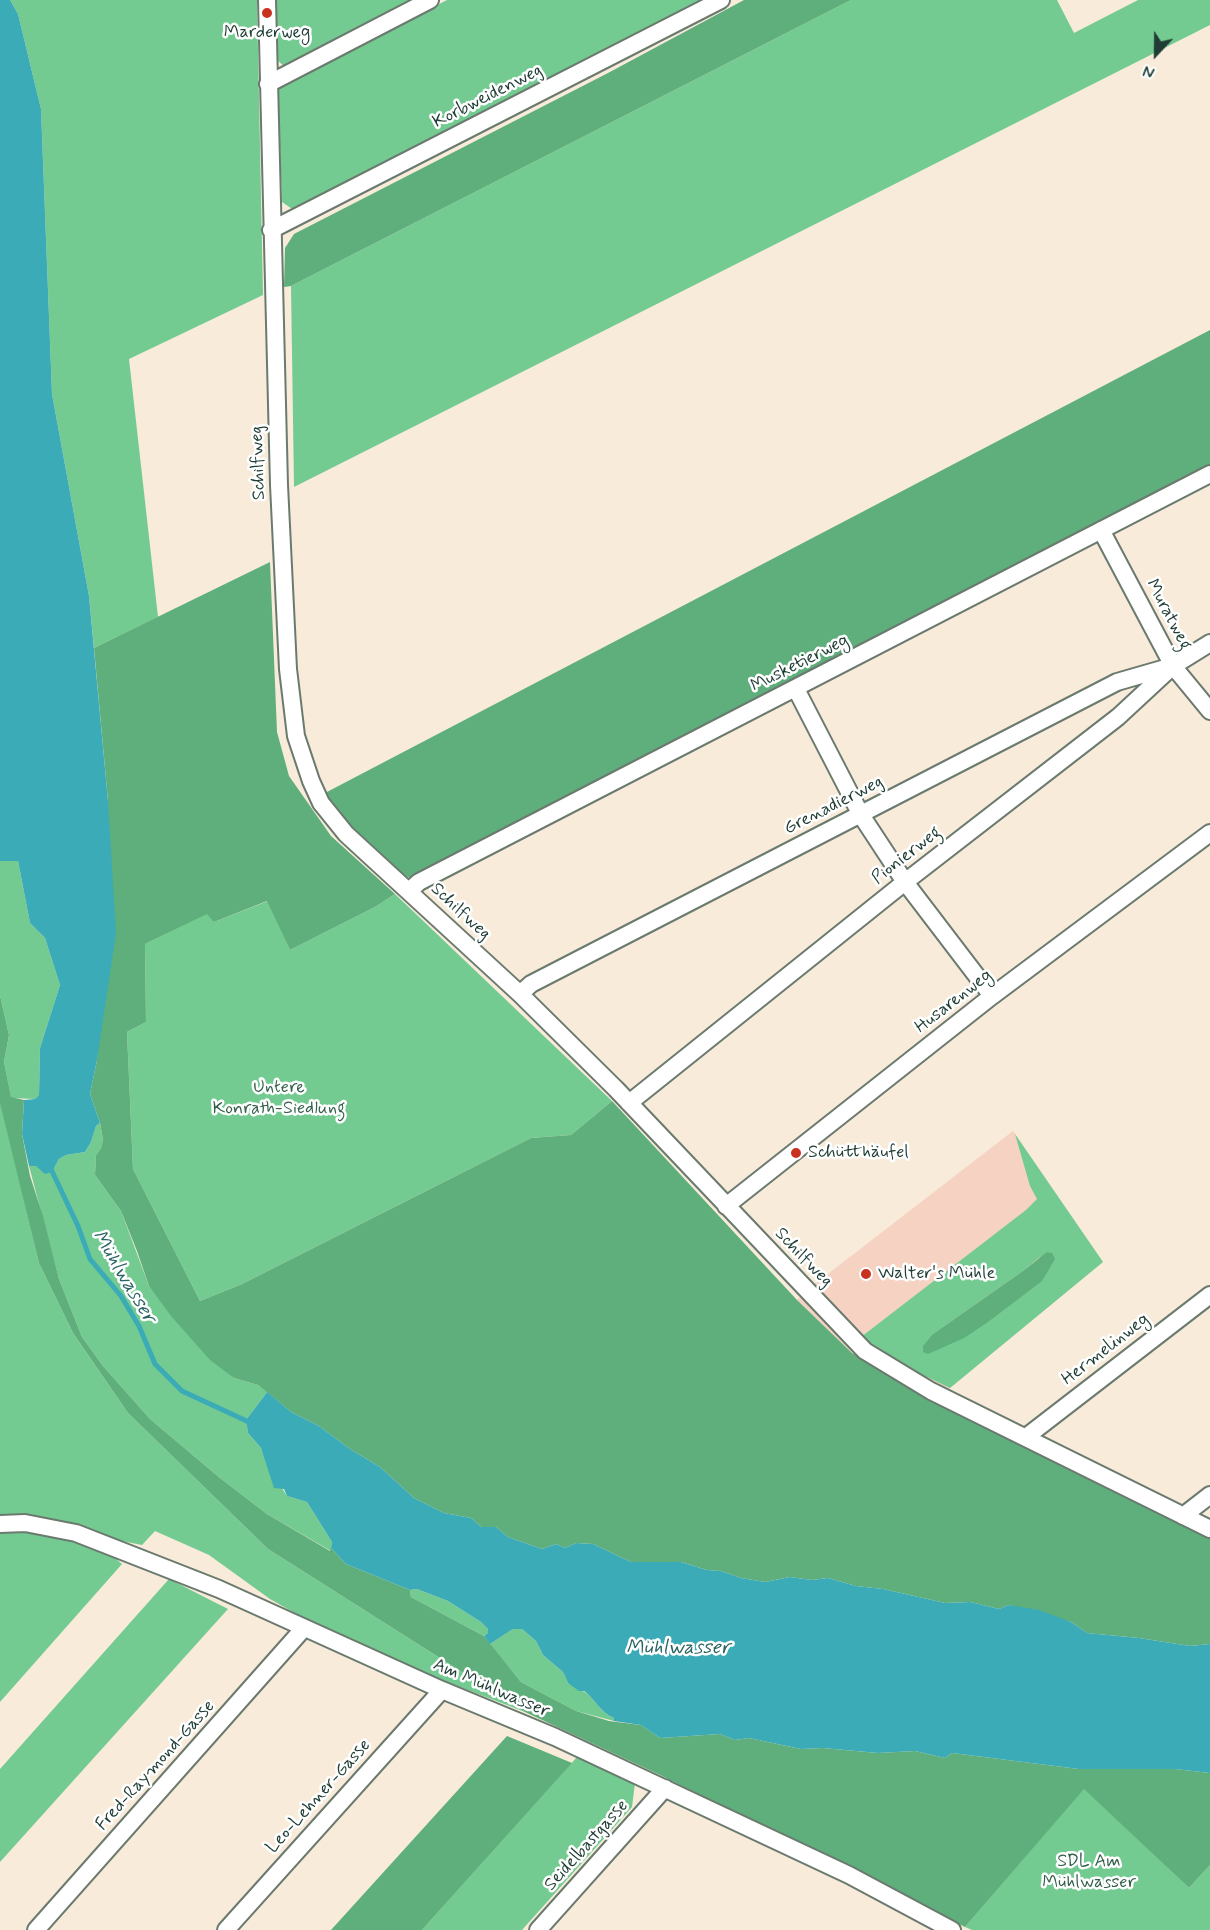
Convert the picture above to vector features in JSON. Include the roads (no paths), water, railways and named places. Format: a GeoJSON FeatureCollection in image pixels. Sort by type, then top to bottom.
{"type":"FeatureCollection","features":[{"type":"Feature","properties":{"kind":"street","name":"Schilfweg"},"geometry":{"type":"LineString","coordinates":[[267,0],[279,484],[288,669],[296,736],[321,803],[346,834],[519,994],[629,1102],[865,1351],[931,1391],[1210,1529]]}},
{"type":"Feature","properties":{"kind":"street"},"geometry":{"type":"LineString","coordinates":[[268,84],[430,0]]}},
{"type":"Feature","properties":{"kind":"street","name":"Korbweidenweg"},"geometry":{"type":"LineString","coordinates":[[272,230],[722,0]]}},
{"type":"Feature","properties":{"kind":"street","name":"Musketierweg"},"geometry":{"type":"LineString","coordinates":[[409,891],[419,882],[1210,474]]}},
{"type":"Feature","properties":{"kind":"street","name":"Muratweg"},"geometry":{"type":"LineString","coordinates":[[1101,530],[1173,666],[1210,711]]}},
{"type":"Feature","properties":{"kind":"street","name":"Pionierweg"},"geometry":{"type":"LineString","coordinates":[[629,1102],[905,882],[1118,717],[1173,666],[1210,643]]}},
{"type":"Feature","properties":{"kind":"street","name":"Grenadierweg"},"geometry":{"type":"LineString","coordinates":[[519,994],[531,984],[1117,682],[1173,666]]}},
{"type":"Feature","properties":{"kind":"street"},"geometry":{"type":"LineString","coordinates":[[796,689],[861,815],[905,882],[992,996]]}},
{"type":"Feature","properties":{"kind":"street","name":"Husarenweg"},"geometry":{"type":"LineString","coordinates":[[726,1206],[992,996],[1210,833]]}},
{"type":"Feature","properties":{"kind":"street","name":"Hermelinweg"},"geometry":{"type":"LineString","coordinates":[[1026,1437],[1210,1295]]}},
{"type":"Feature","properties":{"kind":"street"},"geometry":{"type":"LineString","coordinates":[[1183,1515],[1210,1495]]}},
{"type":"Feature","properties":{"kind":"street","name":"Am Mühlwasser"},"geometry":{"type":"LineString","coordinates":[[0,1524],[25,1523],[76,1533],[219,1588],[304,1629],[540,1730],[665,1788],[849,1875],[952,1930]]}},
{"type":"Feature","properties":{"kind":"street","name":"Fred-Raymond-Gasse"},"geometry":{"type":"LineString","coordinates":[[36,1930],[304,1629]]}},
{"type":"Feature","properties":{"kind":"street","name":"Leo-Lehner-Gasse"},"geometry":{"type":"LineString","coordinates":[[226,1930],[442,1690]]}},
{"type":"Feature","properties":{"kind":"street","name":"Seidelbastgasse"},"geometry":{"type":"LineString","coordinates":[[538,1930],[665,1788]]}},
{"type":"Feature","properties":{"kind":"water"},"geometry":{"type":"Polygon","coordinates":[[[0,0],[10,0],[18,14],[41,109],[52,394],[89,596],[108,801],[116,933],[90,1094],[100,1123],[96,1126],[85,1152],[66,1155],[59,1159],[52,1172],[45,1174],[36,1166],[29,1166],[22,1134],[24,1100],[35,1099],[39,1095],[40,1048],[60,985],[45,938],[30,923],[18,861],[0,861],[0,0]]]}},
{"type":"Feature","properties":{"kind":"water","name":"Mühlwasser"},"geometry":{"type":"Polygon","coordinates":[[[267,1392],[291,1412],[319,1426],[380,1467],[414,1498],[444,1513],[471,1518],[481,1527],[496,1527],[508,1537],[542,1549],[556,1544],[565,1548],[576,1543],[593,1544],[631,1562],[681,1562],[765,1582],[790,1577],[812,1580],[828,1578],[856,1586],[883,1589],[945,1603],[970,1602],[999,1609],[1009,1605],[1039,1610],[1071,1622],[1087,1633],[1190,1646],[1210,1644],[1210,1773],[1175,1769],[1079,1769],[952,1753],[945,1758],[915,1751],[878,1753],[823,1748],[801,1749],[749,1738],[735,1740],[720,1734],[660,1738],[641,1725],[614,1721],[614,1718],[601,1709],[588,1694],[568,1683],[563,1672],[543,1655],[536,1641],[522,1629],[513,1629],[490,1644],[484,1636],[488,1633],[488,1629],[448,1601],[417,1589],[410,1590],[346,1564],[331,1548],[332,1542],[307,1502],[287,1496],[284,1489],[274,1488],[261,1448],[248,1433],[246,1420],[267,1392]]]}},
{"type":"Feature","properties":{"kind":"waterway","name":"Mühlwasser"},"geometry":{"type":"LineString","coordinates":[[50,1167],[78,1226],[90,1259],[121,1296],[139,1326],[155,1364],[182,1391],[251,1423]]}},
{"type":"Feature","properties":{"kind":"place","name":"Marderweg"},"geometry":{"type":"Point","coordinates":[267,13]}},
{"type":"Feature","properties":{"kind":"place","name":"Schütthäufel"},"geometry":{"type":"Point","coordinates":[796,1153]}},
{"type":"Feature","properties":{"kind":"place","name":"Walter's Mühle"},"geometry":{"type":"Point","coordinates":[866,1274]}},
{"type":"Feature","properties":{"kind":"park label","name":"Untere Konrath-Siedlung"},"geometry":{"type":"Point","coordinates":[279,1098]}},
{"type":"Feature","properties":{"kind":"park label","name":"SDL Am Mühlwasser"},"geometry":{"type":"Point","coordinates":[1089,1872]}}]}
